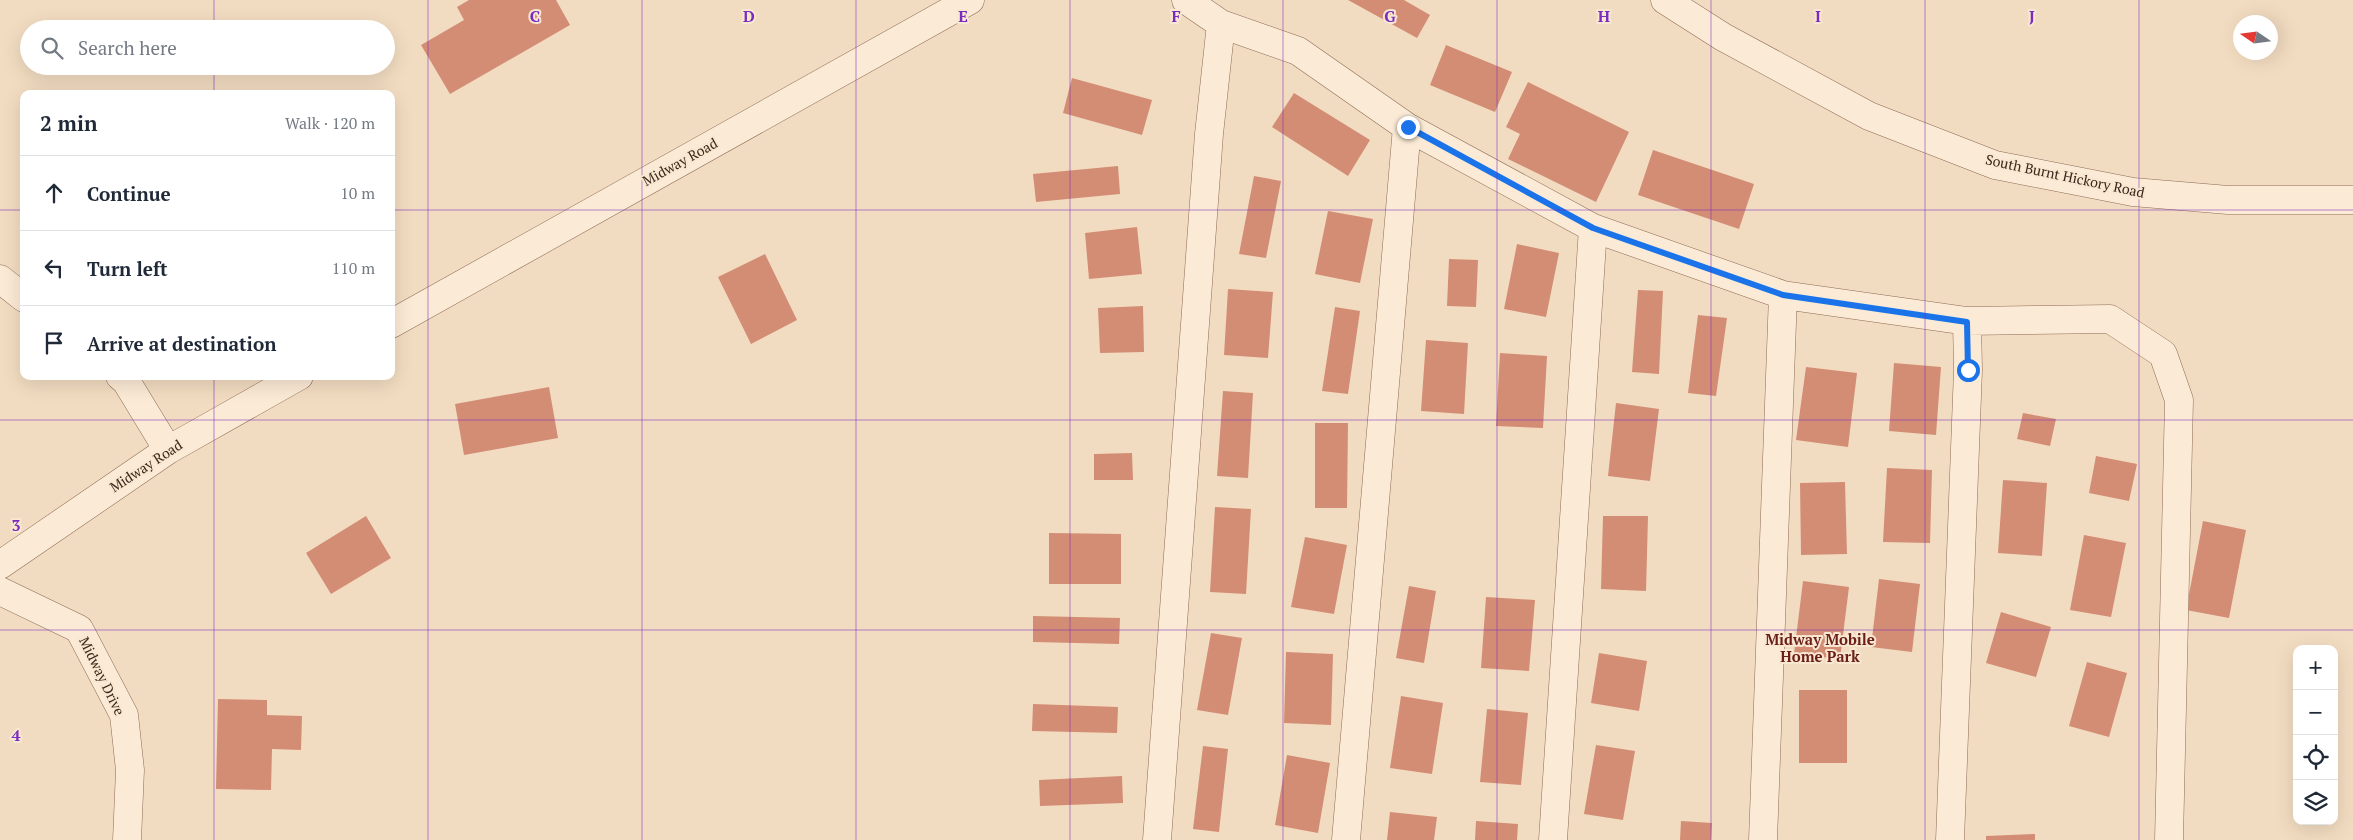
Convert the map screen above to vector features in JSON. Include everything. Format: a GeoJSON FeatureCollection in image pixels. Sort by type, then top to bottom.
{"type":"FeatureCollection","features":[{"type":"Feature","properties":{"kind":"street","name":"Midway Road"},"geometry":{"type":"LineString","coordinates":[[395,322],[970,0]]}},
{"type":"Feature","properties":{"kind":"street"},"geometry":{"type":"LineString","coordinates":[[1186,0],[1221,24],[1298,50],[1408,127],[1593,228],[1783,295],[1967,322],[2110,319],[2163,354],[2179,400],[2169,840]]}},
{"type":"Feature","properties":{"kind":"street","name":"South Burnt Hickory Road"},"geometry":{"type":"LineString","coordinates":[[1665,0],[1722,38],[1869,116],[1995,165],[2133,192],[2228,200],[2353,200]]}},
{"type":"Feature","properties":{"kind":"street"},"geometry":{"type":"LineString","coordinates":[[1157,840],[1209,134],[1221,24]]}},
{"type":"Feature","properties":{"kind":"street"},"geometry":{"type":"LineString","coordinates":[[1346,840],[1408,127]]}},
{"type":"Feature","properties":{"kind":"street"},"geometry":{"type":"LineString","coordinates":[[1553,840],[1593,228]]}},
{"type":"Feature","properties":{"kind":"street"},"geometry":{"type":"LineString","coordinates":[[0,279],[20,295]]}},
{"type":"Feature","properties":{"kind":"street"},"geometry":{"type":"LineString","coordinates":[[1763,840],[1783,295]]}},
{"type":"Feature","properties":{"kind":"street"},"geometry":{"type":"LineString","coordinates":[[1950,840],[1968,370],[1967,322]]}},
{"type":"Feature","properties":{"kind":"street"},"geometry":{"type":"LineString","coordinates":[[125,380],[168,450]]}},
{"type":"Feature","properties":{"kind":"street","name":"Midway Road"},"geometry":{"type":"LineString","coordinates":[[0,565],[168,450],[292,380]]}},
{"type":"Feature","properties":{"kind":"street","name":"Midway Drive"},"geometry":{"type":"LineString","coordinates":[[0,591],[79,629],[124,715],[130,770],[127,840]]}},
{"type":"Feature","properties":{"kind":"building"},"geometry":{"type":"Polygon","coordinates":[[[469,0],[556,0],[570,25],[450,94],[421,45],[464,20],[457,7],[469,0]]]}},
{"type":"Feature","properties":{"kind":"building"},"geometry":{"type":"Polygon","coordinates":[[[1348,0],[1404,0],[1430,15],[1417,38],[1348,0]]]}},
{"type":"Feature","properties":{"kind":"building"},"geometry":{"type":"Polygon","coordinates":[[[1446,45],[1512,72],[1495,112],[1430,85],[1446,45]]]}},
{"type":"Feature","properties":{"kind":"building"},"geometry":{"type":"Polygon","coordinates":[[[1072,78],[1152,100],[1142,135],[1063,113],[1072,78]]]}},
{"type":"Feature","properties":{"kind":"building"},"geometry":{"type":"Polygon","coordinates":[[[1528,82],[1629,132],[1596,202],[1508,159],[1520,134],[1506,127],[1528,82]]]}},
{"type":"Feature","properties":{"kind":"building"},"geometry":{"type":"Polygon","coordinates":[[[1294,93],[1370,140],[1348,176],[1272,127],[1294,93]]]}},
{"type":"Feature","properties":{"kind":"building"},"geometry":{"type":"Polygon","coordinates":[[[1653,150],[1754,184],[1739,229],[1638,195],[1653,150]]]}},
{"type":"Feature","properties":{"kind":"building"},"geometry":{"type":"Polygon","coordinates":[[[1118,166],[1120,194],[1036,202],[1033,174],[1118,166]]]}},
{"type":"Feature","properties":{"kind":"building"},"geometry":{"type":"Polygon","coordinates":[[[1254,176],[1281,181],[1266,258],[1239,254],[1254,176]]]}},
{"type":"Feature","properties":{"kind":"building"},"geometry":{"type":"Polygon","coordinates":[[[1328,211],[1373,219],[1360,283],[1315,274],[1328,211]]]}},
{"type":"Feature","properties":{"kind":"building"},"geometry":{"type":"Polygon","coordinates":[[[1137,227],[1142,274],[1089,279],[1085,233],[1137,227]]]}},
{"type":"Feature","properties":{"kind":"building"},"geometry":{"type":"Polygon","coordinates":[[[1517,244],[1559,253],[1546,317],[1504,309],[1517,244]]]}},
{"type":"Feature","properties":{"kind":"building"},"geometry":{"type":"Polygon","coordinates":[[[765,254],[797,320],[751,344],[718,277],[765,254]]]}},
{"type":"Feature","properties":{"kind":"building"},"geometry":{"type":"Polygon","coordinates":[[[1449,259],[1478,260],[1476,307],[1447,306],[1449,259]]]}},
{"type":"Feature","properties":{"kind":"building"},"geometry":{"type":"Polygon","coordinates":[[[1228,289],[1273,292],[1268,358],[1224,355],[1228,289]]]}},
{"type":"Feature","properties":{"kind":"building"},"geometry":{"type":"Polygon","coordinates":[[[1638,290],[1663,291],[1659,374],[1632,372],[1638,290]]]}},
{"type":"Feature","properties":{"kind":"building"},"geometry":{"type":"Polygon","coordinates":[[[1143,306],[1144,352],[1100,353],[1098,308],[1143,306]]]}},
{"type":"Feature","properties":{"kind":"building"},"geometry":{"type":"Polygon","coordinates":[[[1335,307],[1360,311],[1348,394],[1322,391],[1335,307]]]}},
{"type":"Feature","properties":{"kind":"building"},"geometry":{"type":"Polygon","coordinates":[[[1698,315],[1727,318],[1716,396],[1688,393],[1698,315]]]}},
{"type":"Feature","properties":{"kind":"building"},"geometry":{"type":"Polygon","coordinates":[[[1426,340],[1468,343],[1464,414],[1421,411],[1426,340]]]}},
{"type":"Feature","properties":{"kind":"building"},"geometry":{"type":"Polygon","coordinates":[[[1500,353],[1547,356],[1543,428],[1496,426],[1500,353]]]}},
{"type":"Feature","properties":{"kind":"building"},"geometry":{"type":"Polygon","coordinates":[[[1894,363],[1941,367],[1936,435],[1889,431],[1894,363]]]}},
{"type":"Feature","properties":{"kind":"building"},"geometry":{"type":"Polygon","coordinates":[[[1806,367],[1857,373],[1848,447],[1796,440],[1806,367]]]}},
{"type":"Feature","properties":{"kind":"building"},"geometry":{"type":"Polygon","coordinates":[[[549,387],[558,438],[464,455],[455,404],[549,387]]]}},
{"type":"Feature","properties":{"kind":"building"},"geometry":{"type":"Polygon","coordinates":[[[1223,391],[1253,393],[1248,478],[1217,476],[1223,391]]]}},
{"type":"Feature","properties":{"kind":"building"},"geometry":{"type":"Polygon","coordinates":[[[1616,403],[1659,409],[1650,481],[1608,476],[1616,403]]]}},
{"type":"Feature","properties":{"kind":"building"},"geometry":{"type":"Polygon","coordinates":[[[2023,413],[2056,419],[2050,446],[2017,439],[2023,413]]]}},
{"type":"Feature","properties":{"kind":"building"},"geometry":{"type":"Polygon","coordinates":[[[1315,423],[1348,423],[1347,508],[1315,508],[1315,423]]]}},
{"type":"Feature","properties":{"kind":"building"},"geometry":{"type":"Polygon","coordinates":[[[1132,453],[1133,480],[1094,480],[1094,454],[1132,453]]]}},
{"type":"Feature","properties":{"kind":"building"},"geometry":{"type":"Polygon","coordinates":[[[2096,456],[2137,464],[2129,501],[2089,493],[2096,456]]]}},
{"type":"Feature","properties":{"kind":"building"},"geometry":{"type":"Polygon","coordinates":[[[1887,468],[1932,470],[1930,543],[1883,542],[1887,468]]]}},
{"type":"Feature","properties":{"kind":"building"},"geometry":{"type":"Polygon","coordinates":[[[2003,480],[2047,483],[2042,556],[1998,553],[2003,480]]]}},
{"type":"Feature","properties":{"kind":"building"},"geometry":{"type":"Polygon","coordinates":[[[1845,482],[1847,554],[1801,555],[1800,483],[1845,482]]]}},
{"type":"Feature","properties":{"kind":"building"},"geometry":{"type":"Polygon","coordinates":[[[1215,507],[1251,509],[1246,594],[1210,592],[1215,507]]]}},
{"type":"Feature","properties":{"kind":"building"},"geometry":{"type":"Polygon","coordinates":[[[366,516],[391,558],[331,594],[306,553],[366,516]]]}},
{"type":"Feature","properties":{"kind":"building"},"geometry":{"type":"Polygon","coordinates":[[[1603,516],[1648,516],[1646,591],[1601,589],[1603,516]]]}},
{"type":"Feature","properties":{"kind":"building"},"geometry":{"type":"Polygon","coordinates":[[[2203,521],[2246,530],[2229,618],[2186,610],[2203,521]]]}},
{"type":"Feature","properties":{"kind":"building"},"geometry":{"type":"Polygon","coordinates":[[[1049,533],[1121,534],[1121,584],[1049,584],[1049,533]]]}},
{"type":"Feature","properties":{"kind":"building"},"geometry":{"type":"Polygon","coordinates":[[[2084,535],[2126,543],[2111,617],[2070,610],[2084,535]]]}},
{"type":"Feature","properties":{"kind":"building"},"geometry":{"type":"Polygon","coordinates":[[[1305,537],[1347,545],[1334,614],[1291,607],[1305,537]]]}},
{"type":"Feature","properties":{"kind":"building"},"geometry":{"type":"Polygon","coordinates":[[[1879,579],[1920,584],[1912,652],[1871,647],[1879,579]]]}},
{"type":"Feature","properties":{"kind":"building"},"geometry":{"type":"Polygon","coordinates":[[[1803,581],[1849,587],[1840,659],[1794,654],[1803,581]]]}},
{"type":"Feature","properties":{"kind":"building"},"geometry":{"type":"Polygon","coordinates":[[[1409,586],[1436,591],[1424,663],[1396,658],[1409,586]]]}},
{"type":"Feature","properties":{"kind":"building"},"geometry":{"type":"Polygon","coordinates":[[[1486,597],[1535,600],[1529,671],[1481,668],[1486,597]]]}},
{"type":"Feature","properties":{"kind":"building"},"geometry":{"type":"Polygon","coordinates":[[[2001,612],[2051,627],[2036,677],[1986,663],[2001,612]]]}},
{"type":"Feature","properties":{"kind":"building"},"geometry":{"type":"Polygon","coordinates":[[[1033,616],[1120,618],[1119,644],[1033,642],[1033,616]]]}},
{"type":"Feature","properties":{"kind":"building"},"geometry":{"type":"Polygon","coordinates":[[[1211,633],[1242,638],[1228,715],[1197,710],[1211,633]]]}},
{"type":"Feature","properties":{"kind":"building"},"geometry":{"type":"Polygon","coordinates":[[[1286,652],[1333,654],[1331,725],[1284,723],[1286,652]]]}},
{"type":"Feature","properties":{"kind":"building"},"geometry":{"type":"Polygon","coordinates":[[[1599,653],[1647,661],[1639,711],[1591,703],[1599,653]]]}},
{"type":"Feature","properties":{"kind":"building"},"geometry":{"type":"Polygon","coordinates":[[[2087,662],[2127,673],[2109,737],[2069,726],[2087,662]]]}},
{"type":"Feature","properties":{"kind":"building"},"geometry":{"type":"Polygon","coordinates":[[[1799,690],[1847,690],[1847,763],[1799,763],[1799,690]]]}},
{"type":"Feature","properties":{"kind":"building"},"geometry":{"type":"Polygon","coordinates":[[[1401,696],[1443,703],[1432,774],[1390,768],[1401,696]]]}},
{"type":"Feature","properties":{"kind":"building"},"geometry":{"type":"Polygon","coordinates":[[[218,699],[267,700],[267,715],[302,716],[301,750],[272,749],[271,790],[216,789],[218,699]]]}},
{"type":"Feature","properties":{"kind":"building"},"geometry":{"type":"Polygon","coordinates":[[[1033,704],[1118,707],[1117,733],[1032,731],[1033,704]]]}},
{"type":"Feature","properties":{"kind":"building"},"geometry":{"type":"Polygon","coordinates":[[[1487,709],[1528,713],[1521,785],[1480,782],[1487,709]]]}},
{"type":"Feature","properties":{"kind":"building"},"geometry":{"type":"Polygon","coordinates":[[[1596,745],[1635,751],[1623,820],[1584,814],[1596,745]]]}},
{"type":"Feature","properties":{"kind":"building"},"geometry":{"type":"Polygon","coordinates":[[[1203,746],[1228,749],[1219,832],[1193,829],[1203,746]]]}},
{"type":"Feature","properties":{"kind":"building"},"geometry":{"type":"Polygon","coordinates":[[[1287,755],[1330,763],[1318,833],[1275,825],[1287,755]]]}},
{"type":"Feature","properties":{"kind":"building"},"geometry":{"type":"Polygon","coordinates":[[[1122,776],[1123,803],[1040,806],[1039,780],[1122,776]]]}},
{"type":"Feature","properties":{"kind":"building"},"geometry":{"type":"Polygon","coordinates":[[[1390,812],[1437,817],[1434,840],[1387,840],[1390,812]]]}},
{"type":"Feature","properties":{"kind":"building"},"geometry":{"type":"Polygon","coordinates":[[[1476,821],[1518,824],[1517,840],[1475,840],[1476,821]]]}},
{"type":"Feature","properties":{"kind":"building"},"geometry":{"type":"Polygon","coordinates":[[[1681,821],[1712,823],[1711,840],[1680,840],[1681,821]]]}},
{"type":"Feature","properties":{"kind":"building"},"geometry":{"type":"Polygon","coordinates":[[[2035,834],[2035,840],[1986,840],[1986,836],[2035,834]]]}},
{"type":"Feature","properties":{"kind":"district","name":"Midway Mobile Home Park"},"geometry":{"type":"Point","coordinates":[1820,648]}},
{"type":"Feature","properties":{"kind":"route"},"geometry":{"type":"LineString","coordinates":[[1408,127],[1593,228],[1783,295],[1967,322],[1968,370]]}}]}
